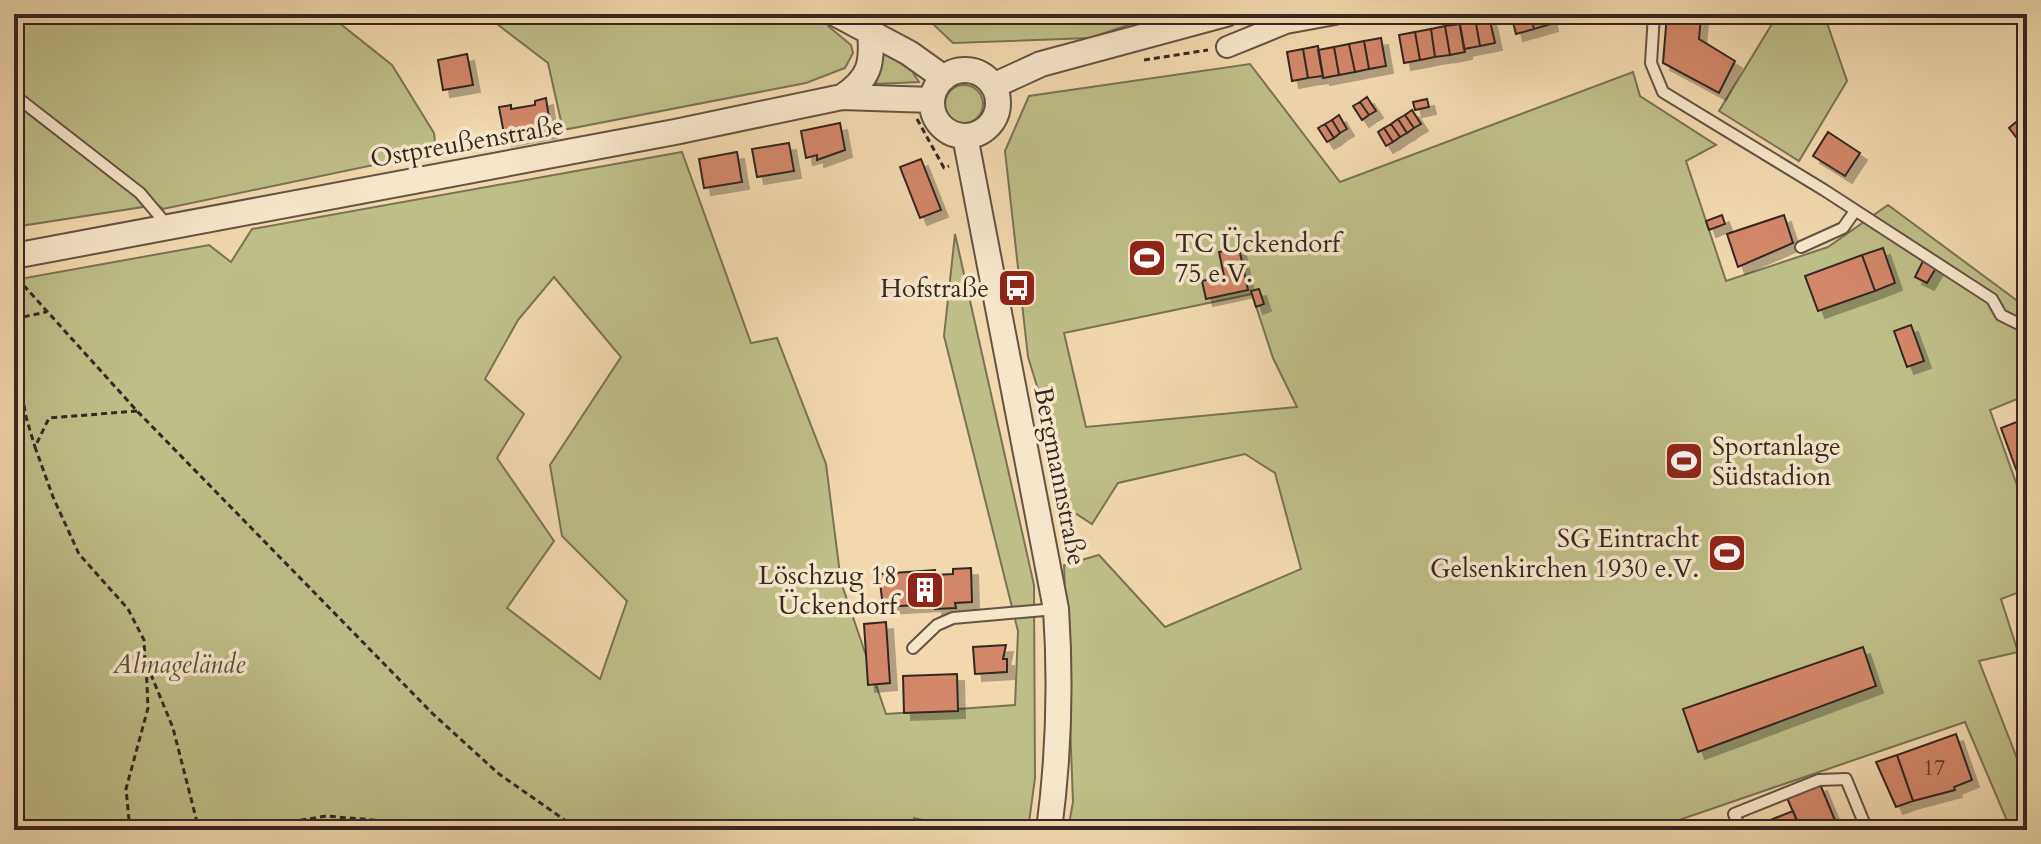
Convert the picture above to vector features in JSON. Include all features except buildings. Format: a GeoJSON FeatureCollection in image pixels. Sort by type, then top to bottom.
{"type":"FeatureCollection","features":[{"type":"Feature","properties":{"kind":"street"},"geometry":{"type":"LineString","coordinates":[[836,14],[870,31],[944,78]]}},
{"type":"Feature","properties":{"kind":"street"},"geometry":{"type":"LineString","coordinates":[[993,86],[1041,64],[1226,14]]}},
{"type":"Feature","properties":{"kind":"street"},"geometry":{"type":"LineString","coordinates":[[1227,47],[1246,42],[1286,23],[1335,14]]}},
{"type":"Feature","properties":{"kind":"street"},"geometry":{"type":"LineString","coordinates":[[842,97],[862,84],[872,53],[870,31]]}},
{"type":"Feature","properties":{"kind":"street"},"geometry":{"type":"LineString","coordinates":[[954,72],[975,72],[993,86],[997,95],[996,114],[984,130],[965,136],[945,129],[933,111],[932,100],[944,78],[954,72]]}},
{"type":"Feature","properties":{"kind":"street","name":"Ostpreußenstraße"},"geometry":{"type":"LineString","coordinates":[[14,256],[675,132],[842,97],[932,100]]}},
{"type":"Feature","properties":{"kind":"street","name":"Bergmannstraße"},"geometry":{"type":"LineString","coordinates":[[965,136],[1056,609],[1061,677],[1058,767],[1049,830]]}},
{"type":"Feature","properties":{"kind":"lane"},"geometry":{"type":"LineString","coordinates":[[1654,14],[1651,63],[1663,92],[1992,299],[2001,315],[2027,328]]}},
{"type":"Feature","properties":{"kind":"lane"},"geometry":{"type":"LineString","coordinates":[[14,95],[140,193],[167,225]]}},
{"type":"Feature","properties":{"kind":"lane"},"geometry":{"type":"LineString","coordinates":[[1801,247],[1843,228],[1855,211]]}},
{"type":"Feature","properties":{"kind":"lane"},"geometry":{"type":"LineString","coordinates":[[913,648],[937,625],[953,618],[1056,609]]}},
{"type":"Feature","properties":{"kind":"lane"},"geometry":{"type":"LineString","coordinates":[[1741,830],[1734,814],[1819,780],[1846,779],[1867,830]]}},
{"type":"Feature","properties":{"kind":"path"},"geometry":{"type":"LineString","coordinates":[[906,99],[944,168]]}},
{"type":"Feature","properties":{"kind":"path"},"geometry":{"type":"LineString","coordinates":[[14,276],[137,411],[433,714],[499,774],[579,830]]}},
{"type":"Feature","properties":{"kind":"path"},"geometry":{"type":"LineString","coordinates":[[14,319],[47,312]]}},
{"type":"Feature","properties":{"kind":"path"},"geometry":{"type":"LineString","coordinates":[[14,346],[26,417],[53,497],[79,554],[128,609],[144,640],[148,708],[126,789],[130,830]]}},
{"type":"Feature","properties":{"kind":"path"},"geometry":{"type":"LineString","coordinates":[[35,447],[49,418],[137,411]]}},
{"type":"Feature","properties":{"kind":"path"},"geometry":{"type":"LineString","coordinates":[[145,660],[173,728],[199,830]]}},
{"type":"Feature","properties":{"kind":"path"},"geometry":{"type":"LineString","coordinates":[[241,830],[326,816],[398,822],[406,830]]}},
{"type":"Feature","properties":{"kind":"green space"},"geometry":{"type":"Polygon","coordinates":[[[14,14],[328,14],[392,65],[434,133],[436,152],[163,209],[14,94],[14,14]]]}},
{"type":"Feature","properties":{"kind":"green space"},"geometry":{"type":"Polygon","coordinates":[[[447,14],[839,14],[828,26],[851,45],[853,53],[845,68],[806,83],[563,130],[548,63],[497,24],[447,14]]]}},
{"type":"Feature","properties":{"kind":"green space"},"geometry":{"type":"Polygon","coordinates":[[[911,14],[1160,14],[1090,38],[953,43],[931,22],[911,14]]]}},
{"type":"Feature","properties":{"kind":"green space"},"geometry":{"type":"Polygon","coordinates":[[[1778,14],[1824,14],[1847,81],[1799,161],[1719,111],[1778,14]]]}},
{"type":"Feature","properties":{"kind":"green space"},"geometry":{"type":"Polygon","coordinates":[[[884,52],[912,71],[919,82],[876,84],[884,52]]]}},
{"type":"Feature","properties":{"kind":"green space"},"geometry":{"type":"Polygon","coordinates":[[[1250,64],[1340,182],[1633,72],[1640,96],[1716,145],[1686,161],[1726,281],[1828,247],[1888,205],[2027,308],[2027,395],[1990,410],[2027,513],[2027,589],[2001,599],[2018,652],[1979,661],[2027,784],[2027,830],[2011,830],[1965,722],[1650,830],[1068,830],[1073,802],[1064,565],[1099,555],[1165,627],[1301,569],[1275,473],[1245,454],[1118,483],[1092,524],[1055,500],[1051,431],[1028,357],[1005,151],[1029,96],[1250,64]],[[1252,294],[1064,333],[1086,427],[1297,407],[1273,358],[1252,294]]]}},
{"type":"Feature","properties":{"kind":"green space"},"geometry":{"type":"Polygon","coordinates":[[[964,85],[978,90],[983,104],[978,118],[964,123],[950,118],[945,104],[950,90],[964,85]]]}},
{"type":"Feature","properties":{"kind":"green space"},"geometry":{"type":"Polygon","coordinates":[[[14,103],[149,206],[14,227],[14,103]]]}},
{"type":"Feature","properties":{"kind":"green space","name":"Almagelände"},"geometry":{"type":"Polygon","coordinates":[[[682,152],[751,343],[777,338],[826,464],[841,582],[886,714],[1015,705],[1018,631],[944,336],[955,234],[1034,585],[1035,778],[1028,830],[967,830],[914,818],[913,830],[14,830],[14,280],[209,245],[231,262],[252,229],[682,152]],[[554,277],[518,320],[485,379],[524,414],[497,458],[554,541],[507,608],[600,679],[627,601],[562,536],[550,465],[621,357],[554,277]]]}},
{"type":"Feature","properties":{"kind":"place","name":"TC Ückendorf 75 e.V."},"geometry":{"type":"Point","coordinates":[1147,258]}},
{"type":"Feature","properties":{"kind":"place","name":"Hofstraße"},"geometry":{"type":"Point","coordinates":[1017,288]}},
{"type":"Feature","properties":{"kind":"place","name":"Sportanlage Südstadion"},"geometry":{"type":"Point","coordinates":[1684,461]}},
{"type":"Feature","properties":{"kind":"place","name":"SG Eintracht Gelsenkirchen 1930 e.V."},"geometry":{"type":"Point","coordinates":[1727,553]}},
{"type":"Feature","properties":{"kind":"place","name":"Löschzug 18 Ückendorf"},"geometry":{"type":"Point","coordinates":[925,590]}}]}
